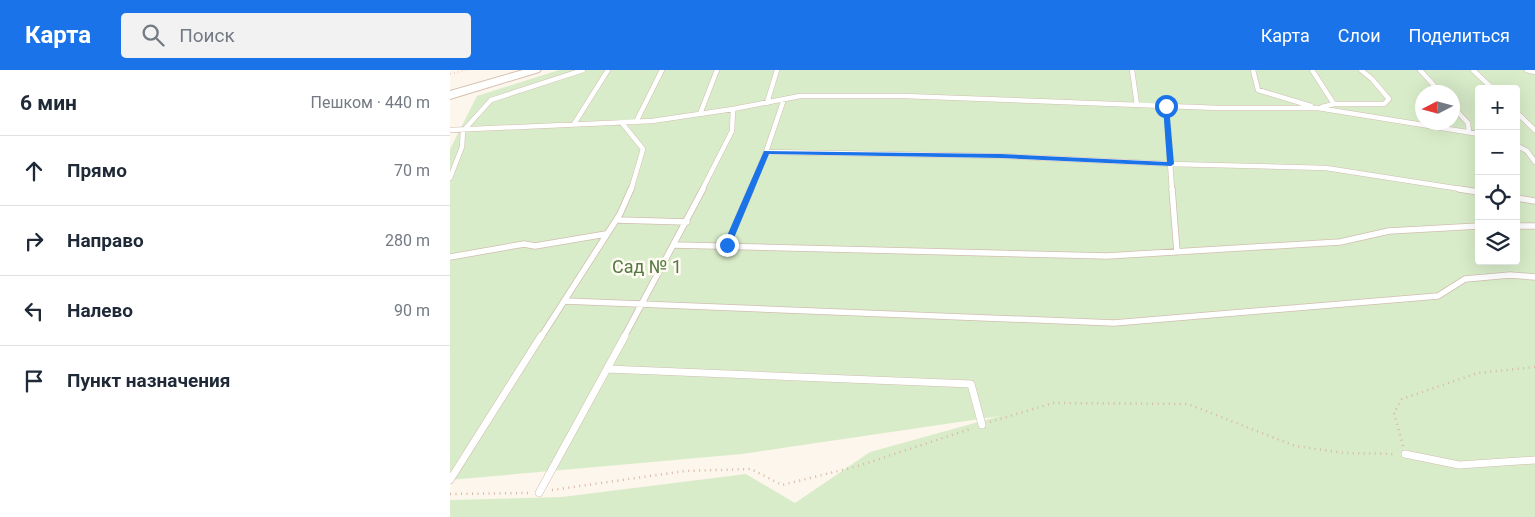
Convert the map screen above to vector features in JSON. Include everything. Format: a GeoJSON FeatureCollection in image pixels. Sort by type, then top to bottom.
{"type":"FeatureCollection","features":[{"type":"Feature","properties":{"kind":"main road"},"geometry":{"type":"LineString","coordinates":[[450,95],[535,70]]}},
{"type":"Feature","properties":{"kind":"lane"},"geometry":{"type":"LineString","coordinates":[[450,178],[462,147],[463,130],[491,100],[582,70]]}},
{"type":"Feature","properties":{"kind":"lane"},"geometry":{"type":"LineString","coordinates":[[574,124],[608,70]]}},
{"type":"Feature","properties":{"kind":"lane"},"geometry":{"type":"LineString","coordinates":[[636,122],[662,70]]}},
{"type":"Feature","properties":{"kind":"lane"},"geometry":{"type":"LineString","coordinates":[[700,114],[718,70]]}},
{"type":"Feature","properties":{"kind":"lane"},"geometry":{"type":"LineString","coordinates":[[766,102],[777,70]]}},
{"type":"Feature","properties":{"kind":"lane"},"geometry":{"type":"LineString","coordinates":[[1132,70],[1137,105]]}},
{"type":"Feature","properties":{"kind":"lane"},"geometry":{"type":"LineString","coordinates":[[1253,70],[1258,90],[1318,108],[1475,133]]}},
{"type":"Feature","properties":{"kind":"lane"},"geometry":{"type":"LineString","coordinates":[[1312,70],[1334,104]]}},
{"type":"Feature","properties":{"kind":"lane"},"geometry":{"type":"LineString","coordinates":[[450,130],[636,122],[733,109],[800,96],[904,96],[1166,106],[1318,108],[1334,104],[1384,104],[1389,100],[1372,79],[1361,70]]}},
{"type":"Feature","properties":{"kind":"lane"},"geometry":{"type":"LineString","coordinates":[[1420,70],[1434,85]]}},
{"type":"Feature","properties":{"kind":"lane"},"geometry":{"type":"LineString","coordinates":[[1473,70],[1489,85]]}},
{"type":"Feature","properties":{"kind":"lane"},"geometry":{"type":"LineString","coordinates":[[1527,70],[1534,73]]}},
{"type":"Feature","properties":{"kind":"lane"},"geometry":{"type":"LineString","coordinates":[[727,245],[766,152],[784,99]]}},
{"type":"Feature","properties":{"kind":"lane"},"geometry":{"type":"LineString","coordinates":[[1166,106],[1177,252]]}},
{"type":"Feature","properties":{"kind":"lane"},"geometry":{"type":"LineString","coordinates":[[538,493],[675,246],[732,131],[733,109]]}},
{"type":"Feature","properties":{"kind":"lane"},"geometry":{"type":"LineString","coordinates":[[1460,114],[1468,122],[1469,132]]}},
{"type":"Feature","properties":{"kind":"lane"},"geometry":{"type":"LineString","coordinates":[[1520,116],[1535,130]]}},
{"type":"Feature","properties":{"kind":"lane"},"geometry":{"type":"LineString","coordinates":[[450,480],[606,234],[618,220],[632,191],[643,149],[622,123]]}},
{"type":"Feature","properties":{"kind":"lane"},"geometry":{"type":"LineString","coordinates":[[1520,147],[1527,151],[1535,162]]}},
{"type":"Feature","properties":{"kind":"lane"},"geometry":{"type":"LineString","coordinates":[[766,152],[1001,156],[1171,164],[1326,168],[1475,191]]}},
{"type":"Feature","properties":{"kind":"lane"},"geometry":{"type":"LineString","coordinates":[[1520,199],[1535,201]]}},
{"type":"Feature","properties":{"kind":"lane"},"geometry":{"type":"LineString","coordinates":[[618,220],[686,222]]}},
{"type":"Feature","properties":{"kind":"lane"},"geometry":{"type":"LineString","coordinates":[[675,246],[727,245],[1107,256],[1340,242],[1389,231],[1475,226]]}},
{"type":"Feature","properties":{"kind":"lane"},"geometry":{"type":"LineString","coordinates":[[1520,226],[1535,226]]}},
{"type":"Feature","properties":{"kind":"lane"},"geometry":{"type":"LineString","coordinates":[[450,257],[524,244],[535,246],[606,234]]}},
{"type":"Feature","properties":{"kind":"lane"},"geometry":{"type":"LineString","coordinates":[[565,301],[1114,323],[1438,296],[1466,279],[1510,275],[1535,277]]}},
{"type":"Feature","properties":{"kind":"lane"},"geometry":{"type":"LineString","coordinates":[[607,369],[971,384],[982,425]]}},
{"type":"Feature","properties":{"kind":"lane"},"geometry":{"type":"LineString","coordinates":[[1405,454],[1460,465],[1535,460]]}},
{"type":"Feature","properties":{"kind":"path"},"geometry":{"type":"LineString","coordinates":[[450,74],[466,70]]}},
{"type":"Feature","properties":{"kind":"path"},"geometry":{"type":"LineString","coordinates":[[450,494],[538,493],[685,471],[751,469],[782,485],[858,466],[1053,403],[1188,404],[1295,446],[1345,453],[1405,454],[1394,413],[1402,400],[1478,373],[1535,367]]}},
{"type":"Feature","properties":{"kind":"green space","name":"Сад № 1"},"geometry":{"type":"Polygon","coordinates":[[[559,70],[1535,70],[1535,517],[450,517],[450,500],[562,497],[746,474],[795,503],[870,452],[1000,416],[742,454],[450,480],[450,149],[477,96],[559,70]]]}},
{"type":"Feature","properties":{"kind":"route"},"geometry":{"type":"LineString","coordinates":[[727,245],[766,152],[1001,156],[1171,164],[1166,106]]}}]}
